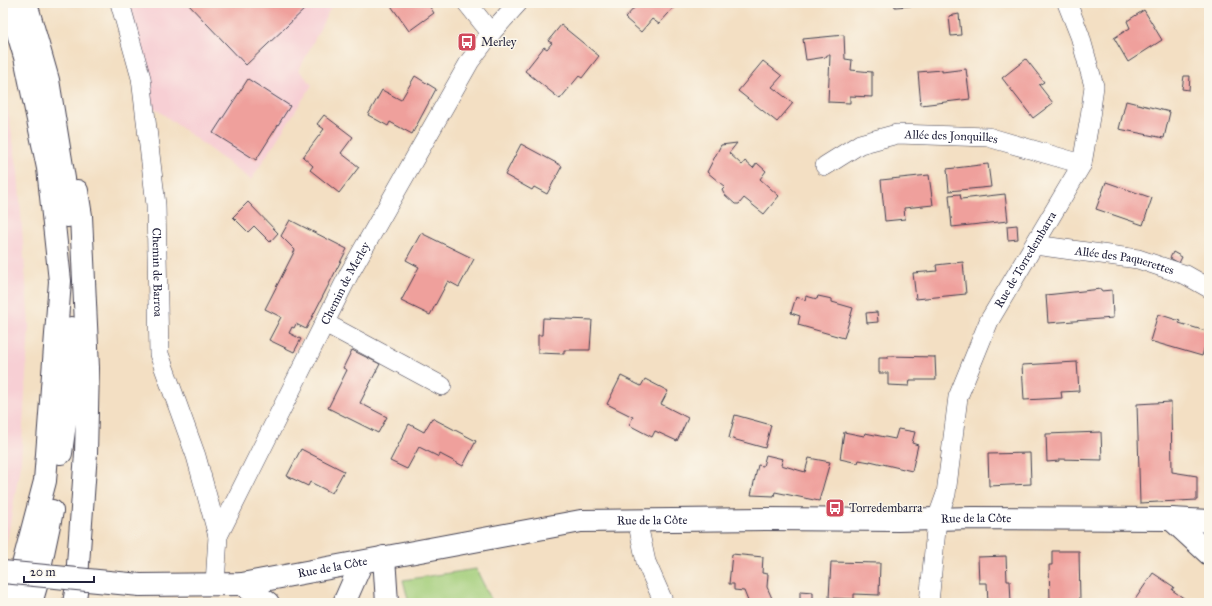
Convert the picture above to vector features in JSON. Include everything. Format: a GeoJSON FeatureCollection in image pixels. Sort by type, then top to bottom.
{"type":"FeatureCollection","features":[{"type":"Feature","properties":{"kind":"main road"},"geometry":{"type":"LineString","coordinates":[[9,3],[25,57],[48,168],[60,281],[45,481],[14,603]]}},
{"type":"Feature","properties":{"kind":"main road"},"geometry":{"type":"LineString","coordinates":[[26,3],[48,80],[65,185],[72,311],[67,408],[61,454],[54,499],[36,586],[31,603]]}},
{"type":"Feature","properties":{"kind":"main road"},"geometry":{"type":"LineString","coordinates":[[37,3],[54,59],[68,137],[81,224],[88,368],[86,453],[74,603]]}},
{"type":"Feature","properties":{"kind":"main road","name":"Rue de la Côte"},"geometry":{"type":"LineString","coordinates":[[3,572],[140,585],[242,584],[581,521],[766,519],[898,520],[972,518],[1171,519],[1209,521]]}},
{"type":"Feature","properties":{"kind":"main road"},"geometry":{"type":"LineString","coordinates":[[1171,519],[1209,554]]}},
{"type":"Feature","properties":{"kind":"main road"},"geometry":{"type":"LineString","coordinates":[[384,557],[386,603]]}},
{"type":"Feature","properties":{"kind":"main road"},"geometry":{"type":"LineString","coordinates":[[344,603],[362,562]]}},
{"type":"Feature","properties":{"kind":"main road"},"geometry":{"type":"LineString","coordinates":[[242,584],[268,603]]}},
{"type":"Feature","properties":{"kind":"street","name":"Chemin de Barroa"},"geometry":{"type":"LineString","coordinates":[[120,3],[141,78],[155,198],[159,354],[196,456],[218,536]]}},
{"type":"Feature","properties":{"kind":"street"},"geometry":{"type":"LineString","coordinates":[[467,3],[491,33]]}},
{"type":"Feature","properties":{"kind":"street","name":"Chemin de Merley"},"geometry":{"type":"LineString","coordinates":[[215,584],[218,536],[349,274],[470,61],[491,33],[518,3]]}},
{"type":"Feature","properties":{"kind":"street","name":"Rue de Torredembarra"},"geometry":{"type":"LineString","coordinates":[[929,603],[937,519],[946,494],[958,397],[989,321],[1082,164],[1094,86],[1080,36],[1066,3]]}},
{"type":"Feature","properties":{"kind":"street","name":"Allée des Jonquilles"},"geometry":{"type":"LineString","coordinates":[[825,166],[860,144],[897,134],[988,137],[1082,164]]}},
{"type":"Feature","properties":{"kind":"street","name":"Allée des Paquerettes"},"geometry":{"type":"LineString","coordinates":[[1035,245],[1138,259],[1186,275],[1209,288]]}},
{"type":"Feature","properties":{"kind":"street"},"geometry":{"type":"LineString","coordinates":[[324,323],[442,386]]}},
{"type":"Feature","properties":{"kind":"street"},"geometry":{"type":"LineString","coordinates":[[637,520],[646,562],[664,603]]}},
{"type":"Feature","properties":{"kind":"shaded area"},"geometry":{"type":"Polygon","coordinates":[[[120,3],[333,3],[299,70],[312,85],[251,180],[152,106],[120,3]]]}},
{"type":"Feature","properties":{"kind":"shaded area"},"geometry":{"type":"Polygon","coordinates":[[[3,79],[18,172],[29,326],[21,460],[6,547],[3,550],[3,79]]]}},
{"type":"Feature","properties":{"kind":"green space"},"geometry":{"type":"Polygon","coordinates":[[[476,569],[493,603],[409,603],[403,580],[476,569]]]}},
{"type":"Feature","properties":{"kind":"building"},"geometry":{"type":"Polygon","coordinates":[[[187,3],[303,3],[307,7],[246,65],[187,3]]]}},
{"type":"Feature","properties":{"kind":"building"},"geometry":{"type":"Polygon","coordinates":[[[389,3],[427,3],[434,13],[409,31],[389,3]]]}},
{"type":"Feature","properties":{"kind":"building"},"geometry":{"type":"Polygon","coordinates":[[[633,3],[677,4],[659,24],[652,19],[641,32],[625,18],[636,6],[633,3]]]}},
{"type":"Feature","properties":{"kind":"building"},"geometry":{"type":"Polygon","coordinates":[[[894,3],[935,3],[935,4],[895,7],[894,3]]]}},
{"type":"Feature","properties":{"kind":"building"},"geometry":{"type":"Polygon","coordinates":[[[976,3],[996,3],[996,4],[976,6],[976,3]]]}},
{"type":"Feature","properties":{"kind":"building"},"geometry":{"type":"Polygon","coordinates":[[[1144,10],[1162,40],[1128,62],[1114,38],[1130,28],[1127,21],[1144,10]]]}},
{"type":"Feature","properties":{"kind":"building"},"geometry":{"type":"Polygon","coordinates":[[[959,14],[961,35],[951,36],[949,16],[959,14]]]}},
{"type":"Feature","properties":{"kind":"building"},"geometry":{"type":"Polygon","coordinates":[[[561,25],[599,56],[582,78],[579,76],[560,99],[525,71],[544,47],[547,49],[552,43],[548,41],[561,25]]]}},
{"type":"Feature","properties":{"kind":"building"},"geometry":{"type":"Polygon","coordinates":[[[844,35],[845,59],[852,60],[851,70],[872,72],[872,97],[850,96],[850,103],[828,102],[830,55],[806,60],[803,39],[844,35]]]}},
{"type":"Feature","properties":{"kind":"building"},"geometry":{"type":"Polygon","coordinates":[[[1026,59],[1044,82],[1039,85],[1053,103],[1033,118],[1002,78],[1026,59]]]}},
{"type":"Feature","properties":{"kind":"building"},"geometry":{"type":"Polygon","coordinates":[[[763,61],[782,76],[772,87],[793,103],[777,122],[738,91],[763,61]]]}},
{"type":"Feature","properties":{"kind":"building"},"geometry":{"type":"Polygon","coordinates":[[[966,69],[970,99],[921,105],[918,72],[942,70],[942,72],[966,69]]]}},
{"type":"Feature","properties":{"kind":"building"},"geometry":{"type":"Polygon","coordinates":[[[415,76],[436,89],[412,134],[390,122],[388,126],[368,115],[382,90],[401,100],[415,76]]]}},
{"type":"Feature","properties":{"kind":"building"},"geometry":{"type":"Polygon","coordinates":[[[1184,76],[1190,76],[1189,90],[1182,89],[1184,76]]]}},
{"type":"Feature","properties":{"kind":"building"},"geometry":{"type":"Polygon","coordinates":[[[248,79],[290,106],[256,160],[213,133],[248,79]]]}},
{"type":"Feature","properties":{"kind":"building"},"geometry":{"type":"Polygon","coordinates":[[[1126,101],[1170,112],[1164,138],[1119,129],[1126,101]]]}},
{"type":"Feature","properties":{"kind":"building"},"geometry":{"type":"Polygon","coordinates":[[[324,115],[353,137],[341,153],[359,167],[339,193],[310,170],[313,166],[303,157],[324,129],[317,124],[324,115]]]}},
{"type":"Feature","properties":{"kind":"building"},"geometry":{"type":"Polygon","coordinates":[[[737,143],[729,153],[742,165],[745,161],[753,168],[757,163],[766,171],[760,179],[779,196],[764,214],[744,198],[739,204],[735,204],[724,194],[722,190],[725,187],[707,172],[721,145],[737,143]]]}},
{"type":"Feature","properties":{"kind":"building"},"geometry":{"type":"Polygon","coordinates":[[[521,144],[562,166],[547,194],[534,187],[532,190],[505,175],[521,144]]]}},
{"type":"Feature","properties":{"kind":"building"},"geometry":{"type":"Polygon","coordinates":[[[988,164],[991,187],[949,191],[947,169],[988,164]]]}},
{"type":"Feature","properties":{"kind":"building"},"geometry":{"type":"Polygon","coordinates":[[[929,175],[933,205],[904,208],[905,219],[885,221],[881,180],[929,175]]]}},
{"type":"Feature","properties":{"kind":"building"},"geometry":{"type":"Polygon","coordinates":[[[1106,182],[1152,198],[1143,225],[1096,209],[1106,182]]]}},
{"type":"Feature","properties":{"kind":"building"},"geometry":{"type":"Polygon","coordinates":[[[960,194],[961,199],[1005,194],[1008,221],[952,227],[949,195],[960,194]]]}},
{"type":"Feature","properties":{"kind":"building"},"geometry":{"type":"Polygon","coordinates":[[[248,202],[278,233],[270,242],[254,226],[248,232],[233,217],[248,202]]]}},
{"type":"Feature","properties":{"kind":"building"},"geometry":{"type":"Polygon","coordinates":[[[290,220],[347,249],[306,329],[296,324],[294,328],[292,327],[289,333],[301,339],[294,352],[269,340],[281,317],[265,309],[295,250],[281,236],[290,220]]]}},
{"type":"Feature","properties":{"kind":"building"},"geometry":{"type":"Polygon","coordinates":[[[1017,225],[1018,239],[1008,240],[1007,226],[1017,225]]]}},
{"type":"Feature","properties":{"kind":"building"},"geometry":{"type":"Polygon","coordinates":[[[421,233],[474,259],[459,287],[448,281],[430,315],[401,301],[419,267],[406,260],[421,233]]]}},
{"type":"Feature","properties":{"kind":"building"},"geometry":{"type":"Polygon","coordinates":[[[1173,252],[1182,257],[1179,263],[1170,258],[1173,252]]]}},
{"type":"Feature","properties":{"kind":"building"},"geometry":{"type":"Polygon","coordinates":[[[963,262],[966,294],[916,299],[913,273],[937,271],[936,265],[963,262]]]}},
{"type":"Feature","properties":{"kind":"building"},"geometry":{"type":"Polygon","coordinates":[[[1101,289],[1101,291],[1112,290],[1113,318],[1048,323],[1046,295],[1101,289]]]}},
{"type":"Feature","properties":{"kind":"building"},"geometry":{"type":"Polygon","coordinates":[[[806,296],[817,299],[818,296],[832,299],[832,302],[853,308],[844,338],[798,325],[800,316],[791,313],[796,297],[805,300],[806,296]]]}},
{"type":"Feature","properties":{"kind":"building"},"geometry":{"type":"Polygon","coordinates":[[[877,312],[878,322],[867,323],[866,313],[877,312]]]}},
{"type":"Feature","properties":{"kind":"building"},"geometry":{"type":"Polygon","coordinates":[[[1158,314],[1180,321],[1179,323],[1209,332],[1202,356],[1150,341],[1158,314]]]}},
{"type":"Feature","properties":{"kind":"building"},"geometry":{"type":"Polygon","coordinates":[[[543,318],[592,320],[590,350],[564,350],[564,354],[538,353],[538,335],[542,335],[543,318]]]}},
{"type":"Feature","properties":{"kind":"building"},"geometry":{"type":"Polygon","coordinates":[[[352,350],[380,364],[360,403],[387,417],[378,433],[328,408],[347,370],[343,368],[352,350]]]}},
{"type":"Feature","properties":{"kind":"building"},"geometry":{"type":"Polygon","coordinates":[[[888,356],[935,357],[936,380],[910,380],[909,386],[888,385],[888,373],[879,373],[879,358],[888,358],[888,356]]]}},
{"type":"Feature","properties":{"kind":"building"},"geometry":{"type":"Polygon","coordinates":[[[1077,362],[1079,391],[1061,392],[1062,398],[1024,400],[1022,365],[1077,362]]]}},
{"type":"Feature","properties":{"kind":"building"},"geometry":{"type":"Polygon","coordinates":[[[621,376],[641,386],[645,379],[668,391],[661,404],[688,418],[677,441],[655,431],[652,437],[629,425],[633,417],[607,404],[621,376]]]}},
{"type":"Feature","properties":{"kind":"building"},"geometry":{"type":"Polygon","coordinates":[[[1171,402],[1172,472],[1197,476],[1197,500],[1140,503],[1137,404],[1171,402]]]}},
{"type":"Feature","properties":{"kind":"building"},"geometry":{"type":"Polygon","coordinates":[[[735,415],[771,425],[765,448],[729,438],[735,415]]]}},
{"type":"Feature","properties":{"kind":"building"},"geometry":{"type":"Polygon","coordinates":[[[432,418],[476,441],[463,466],[440,454],[439,457],[419,447],[407,469],[390,461],[409,424],[424,432],[432,418]]]}},
{"type":"Feature","properties":{"kind":"building"},"geometry":{"type":"Polygon","coordinates":[[[898,429],[915,432],[912,443],[918,445],[912,471],[870,461],[859,460],[858,463],[840,459],[844,432],[864,436],[865,433],[895,439],[898,429]]]}},
{"type":"Feature","properties":{"kind":"building"},"geometry":{"type":"Polygon","coordinates":[[[1101,432],[1102,460],[1059,459],[1059,461],[1047,462],[1046,434],[1101,432]]]}},
{"type":"Feature","properties":{"kind":"building"},"geometry":{"type":"Polygon","coordinates":[[[301,449],[344,471],[332,493],[310,482],[308,486],[287,476],[301,449]]]}},
{"type":"Feature","properties":{"kind":"building"},"geometry":{"type":"Polygon","coordinates":[[[1030,453],[1031,484],[989,486],[988,454],[1030,453]]]}},
{"type":"Feature","properties":{"kind":"building"},"geometry":{"type":"Polygon","coordinates":[[[766,455],[783,459],[781,465],[805,472],[809,458],[830,462],[819,501],[775,492],[774,496],[751,495],[758,465],[763,466],[766,455]]]}},
{"type":"Feature","properties":{"kind":"building"},"geometry":{"type":"Polygon","coordinates":[[[1052,551],[1079,551],[1080,600],[1050,600],[1049,565],[1052,565],[1052,551]]]}},
{"type":"Feature","properties":{"kind":"building"},"geometry":{"type":"Polygon","coordinates":[[[732,554],[763,557],[762,573],[768,574],[767,587],[774,603],[747,603],[748,601],[744,591],[734,590],[734,584],[729,584],[732,554]]]}},
{"type":"Feature","properties":{"kind":"building"},"geometry":{"type":"Polygon","coordinates":[[[1006,556],[1007,581],[1010,581],[1011,603],[988,603],[987,583],[979,583],[978,557],[1006,556]]]}},
{"type":"Feature","properties":{"kind":"building"},"geometry":{"type":"Polygon","coordinates":[[[831,562],[880,563],[879,595],[854,594],[854,599],[829,598],[831,562]]]}},
{"type":"Feature","properties":{"kind":"building"},"geometry":{"type":"Polygon","coordinates":[[[1153,573],[1174,587],[1172,590],[1185,599],[1188,603],[1137,603],[1134,601],[1153,573]]]}},
{"type":"Feature","properties":{"kind":"building"},"geometry":{"type":"Polygon","coordinates":[[[800,591],[813,592],[813,603],[800,603],[800,591]]]}},
{"type":"Feature","properties":{"kind":"place","name":"Merley"},"geometry":{"type":"Point","coordinates":[467,42]}},
{"type":"Feature","properties":{"kind":"place","name":"Torredembarra"},"geometry":{"type":"Point","coordinates":[835,508]}}]}
